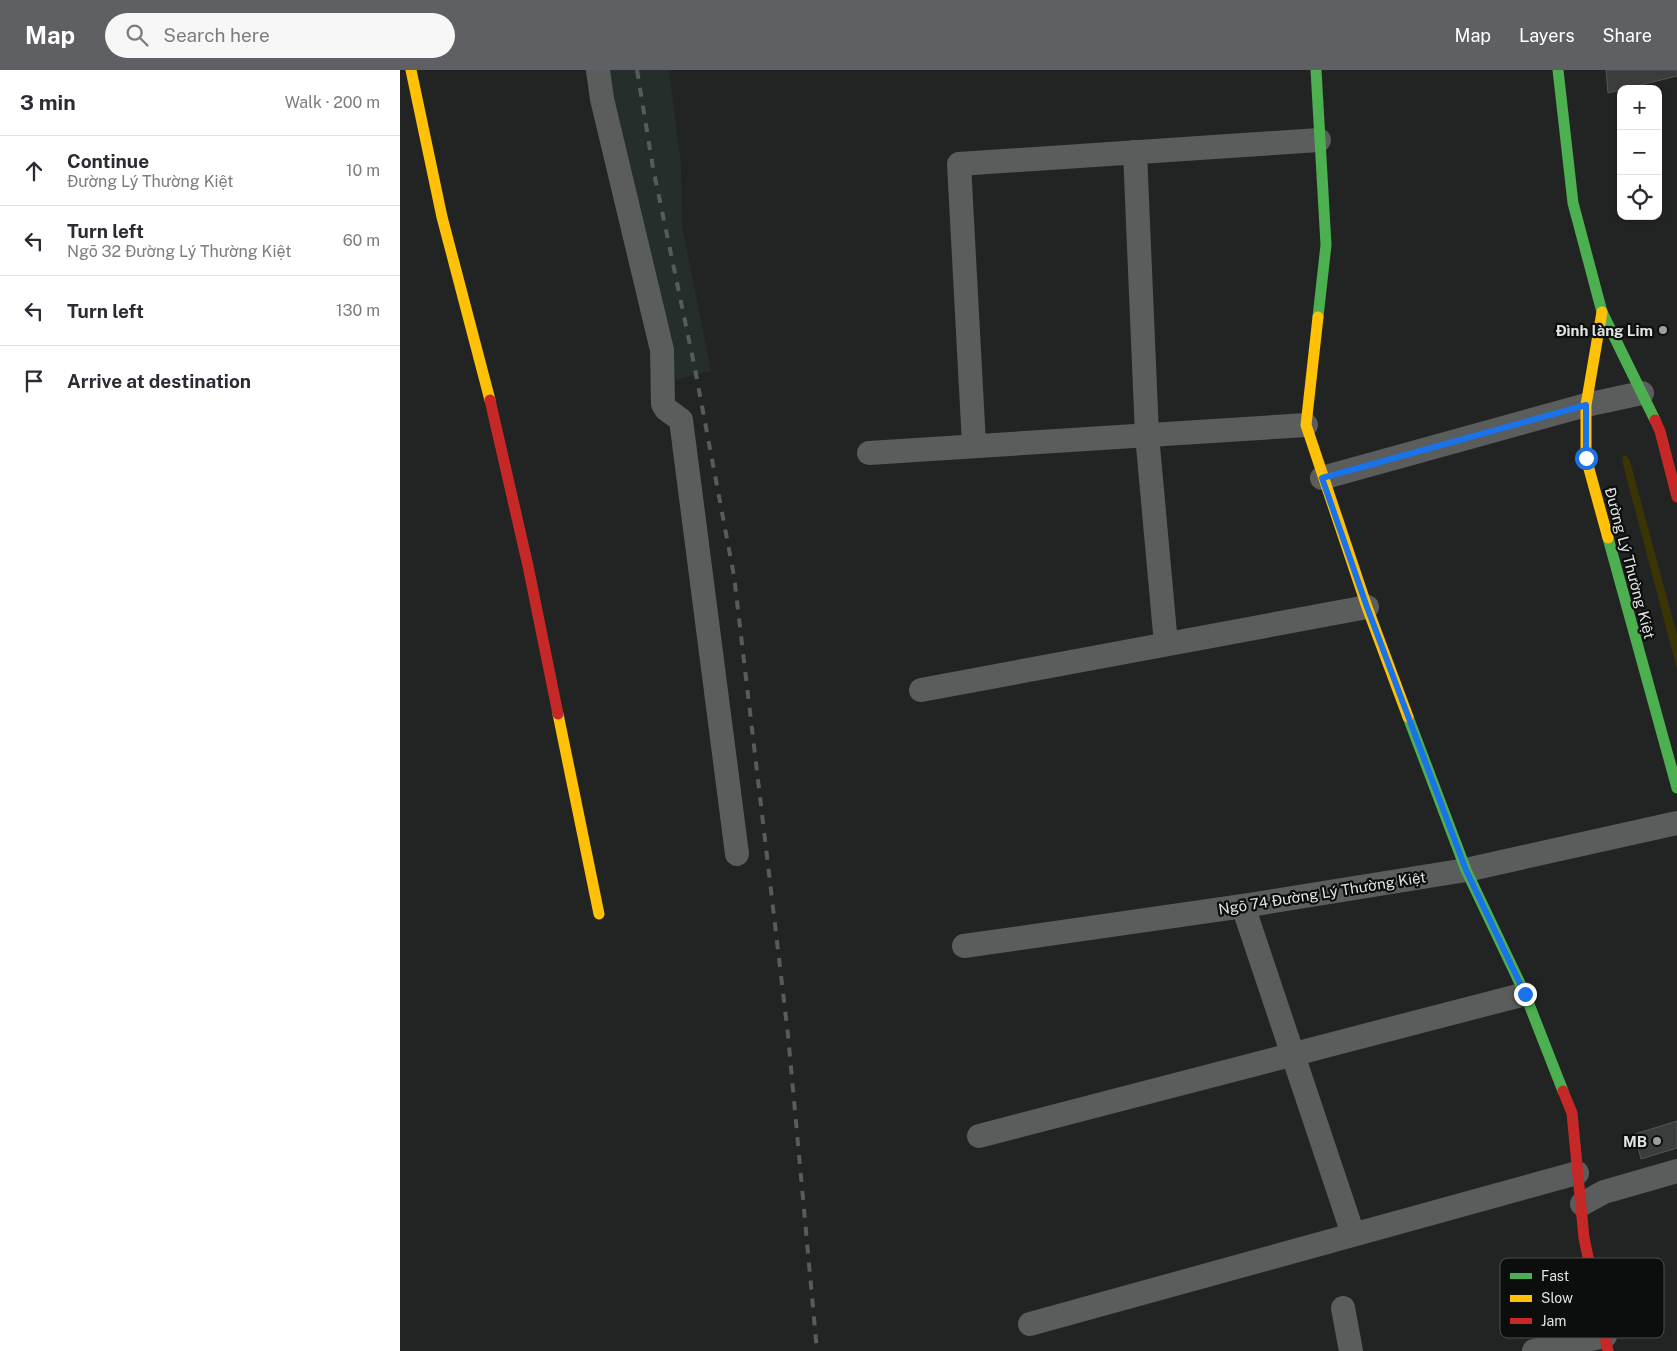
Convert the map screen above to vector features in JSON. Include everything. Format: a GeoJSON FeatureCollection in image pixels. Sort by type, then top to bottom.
{"type":"FeatureCollection","features":[{"type":"Feature","properties":{"kind":"street"},"geometry":{"type":"LineString","coordinates":[[411,70],[442,217],[522,538],[599,914]]}},
{"type":"Feature","properties":{"kind":"street"},"geometry":{"type":"LineString","coordinates":[[598,70],[602,100],[662,350],[663,404],[666,410],[681,420],[736,854]]}},
{"type":"Feature","properties":{"kind":"street"},"geometry":{"type":"LineString","coordinates":[[1316,70],[1326,245],[1306,426],[1367,607],[1466,870],[1525,994],[1572,1113],[1584,1238],[1588,1258]]}},
{"type":"Feature","properties":{"kind":"street","name":"Đường Lý Thường Kiệt"},"geometry":{"type":"LineString","coordinates":[[1558,70],[1573,203],[1602,312],[1660,431],[1677,497]]}},
{"type":"Feature","properties":{"kind":"street"},"geometry":{"type":"LineString","coordinates":[[974,444],[960,164],[1319,140]]}},
{"type":"Feature","properties":{"kind":"street"},"geometry":{"type":"LineString","coordinates":[[1135,152],[1147,435],[1166,644]]}},
{"type":"Feature","properties":{"kind":"street","name":"Đường Lý Thường Kiệt"},"geometry":{"type":"LineString","coordinates":[[1602,312],[1586,405],[1586,458],[1677,788]]}},
{"type":"Feature","properties":{"kind":"street"},"geometry":{"type":"LineString","coordinates":[[1322,478],[1586,405],[1642,393]]}},
{"type":"Feature","properties":{"kind":"street"},"geometry":{"type":"LineString","coordinates":[[869,453],[974,444],[1306,426]]}},
{"type":"Feature","properties":{"kind":"street"},"geometry":{"type":"LineString","coordinates":[[921,690],[1367,607]]}},
{"type":"Feature","properties":{"kind":"street","name":"Ngõ 74 Đường Lý Thường Kiệt"},"geometry":{"type":"LineString","coordinates":[[964,946],[1244,906],[1466,870],[1677,823]]}},
{"type":"Feature","properties":{"kind":"street"},"geometry":{"type":"LineString","coordinates":[[1244,906],[1353,1234]]}},
{"type":"Feature","properties":{"kind":"street"},"geometry":{"type":"LineString","coordinates":[[979,1136],[1525,994]]}},
{"type":"Feature","properties":{"kind":"street"},"geometry":{"type":"LineString","coordinates":[[1582,1204],[1604,1192],[1677,1171]]}},
{"type":"Feature","properties":{"kind":"street"},"geometry":{"type":"LineString","coordinates":[[1030,1324],[1577,1173]]}},
{"type":"Feature","properties":{"kind":"street"},"geometry":{"type":"LineString","coordinates":[[1343,1308],[1351,1351]]}},
{"type":"Feature","properties":{"kind":"street"},"geometry":{"type":"LineString","coordinates":[[1534,1351],[1607,1343]]}},
{"type":"Feature","properties":{"kind":"shaded area"},"geometry":{"type":"Polygon","coordinates":[[[607,70],[669,70],[681,165],[682,225],[711,371],[676,380],[607,70]]]}},
{"type":"Feature","properties":{"kind":"shaded area"},"geometry":{"type":"Polygon","coordinates":[[[1626,455],[1630,461],[1677,635],[1677,669],[1623,464],[1622,457],[1626,455]]]}},
{"type":"Feature","properties":{"kind":"building"},"geometry":{"type":"Polygon","coordinates":[[[1606,70],[1677,70],[1677,76],[1640,85],[1617,85],[1617,91],[1608,93],[1606,70]]]}},
{"type":"Feature","properties":{"kind":"building","name":"MB"},"geometry":{"type":"Polygon","coordinates":[[[1677,1121],[1677,1148],[1641,1159],[1635,1134],[1677,1121]]]}},
{"type":"Feature","properties":{"kind":"railway"},"geometry":{"type":"LineString","coordinates":[[637,70],[653,168],[695,369],[734,576],[788,1035],[817,1351]]}},
{"type":"Feature","properties":{"kind":"traffic: fast"},"geometry":{"type":"LineString","coordinates":[[1316,70],[1326,245],[1318,317]]}},
{"type":"Feature","properties":{"kind":"traffic: fast"},"geometry":{"type":"LineString","coordinates":[[1558,70],[1573,203],[1602,312],[1655,420]]}},
{"type":"Feature","properties":{"kind":"traffic: fast"},"geometry":{"type":"LineString","coordinates":[[1608,538],[1677,788]]}},
{"type":"Feature","properties":{"kind":"traffic: fast"},"geometry":{"type":"LineString","coordinates":[[1408,717],[1466,870],[1525,994],[1563,1091]]}},
{"type":"Feature","properties":{"kind":"traffic: slow"},"geometry":{"type":"LineString","coordinates":[[411,70],[442,217],[490,400]]}},
{"type":"Feature","properties":{"kind":"traffic: slow"},"geometry":{"type":"LineString","coordinates":[[1602,312],[1586,405],[1586,458],[1608,538]]}},
{"type":"Feature","properties":{"kind":"traffic: slow"},"geometry":{"type":"LineString","coordinates":[[1318,317],[1306,425],[1367,607],[1408,717]]}},
{"type":"Feature","properties":{"kind":"traffic: slow"},"geometry":{"type":"LineString","coordinates":[[558,714],[599,914]]}},
{"type":"Feature","properties":{"kind":"traffic: jam"},"geometry":{"type":"LineString","coordinates":[[490,400],[528,566],[558,714]]}},
{"type":"Feature","properties":{"kind":"traffic: jam"},"geometry":{"type":"LineString","coordinates":[[1655,420],[1660,431],[1677,497]]}},
{"type":"Feature","properties":{"kind":"traffic: jam"},"geometry":{"type":"LineString","coordinates":[[1563,1091],[1572,1113],[1584,1238],[1588,1258]]}},
{"type":"Feature","properties":{"kind":"traffic: jam"},"geometry":{"type":"LineString","coordinates":[[1605,1338],[1608,1351]]}},
{"type":"Feature","properties":{"kind":"place","name":"Đình làng Lim"},"geometry":{"type":"Point","coordinates":[1663,330]}},
{"type":"Feature","properties":{"kind":"place","name":"MB"},"geometry":{"type":"Point","coordinates":[1657,1141]}},
{"type":"Feature","properties":{"kind":"route"},"geometry":{"type":"LineString","coordinates":[[1525,994],[1466,870],[1367,607],[1322,478],[1586,405],[1586,458]]}}]}
